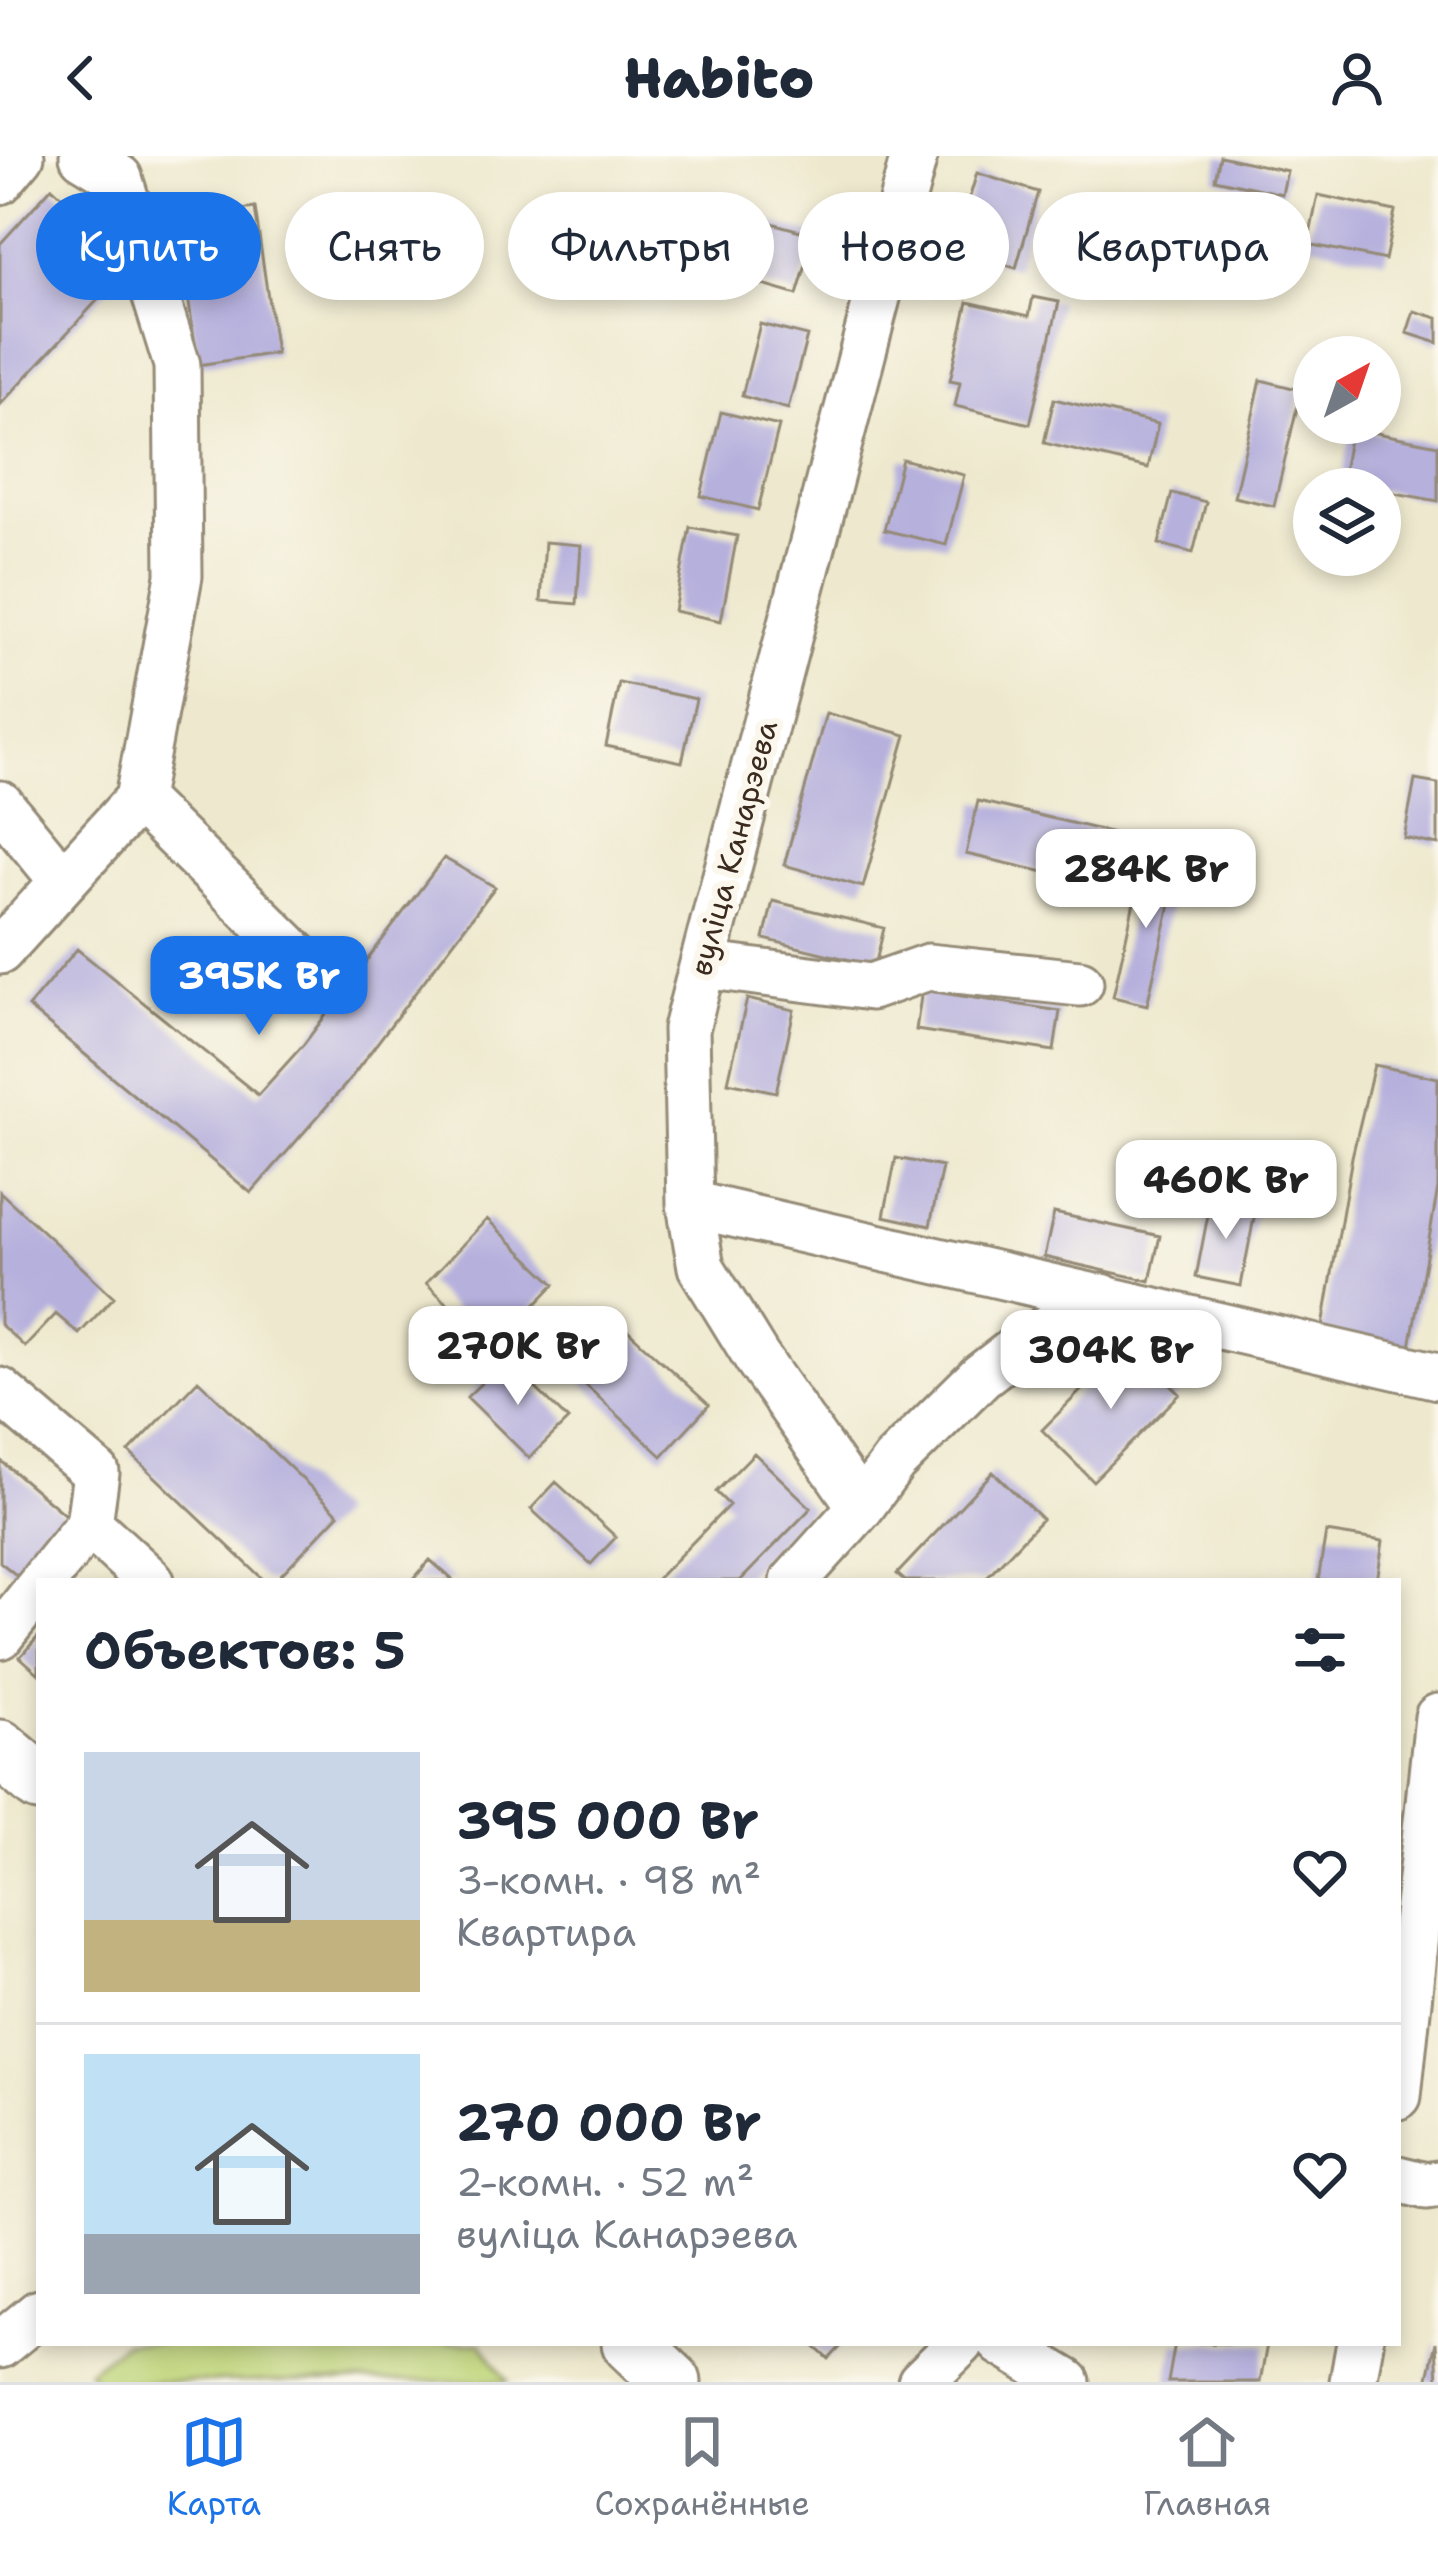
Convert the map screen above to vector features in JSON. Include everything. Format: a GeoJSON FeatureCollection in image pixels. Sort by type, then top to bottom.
{"type":"FeatureCollection","features":[{"type":"Feature","properties":{"kind":"main road"},"geometry":{"type":"LineString","coordinates":[[0,1748],[36,1779]]}},
{"type":"Feature","properties":{"kind":"main road"},"geometry":{"type":"LineString","coordinates":[[634,2346],[672,2382]]}},
{"type":"Feature","properties":{"kind":"street"},"geometry":{"type":"LineString","coordinates":[[0,181],[21,156]]}},
{"type":"Feature","properties":{"kind":"street"},"geometry":{"type":"LineString","coordinates":[[0,951],[138,799],[179,576],[177,365],[119,178],[83,156]]}},
{"type":"Feature","properties":{"kind":"street","name":"вуліца Канарэева"},"geometry":{"type":"LineString","coordinates":[[861,1507],[757,1358],[701,1267],[690,1204],[686,1029],[914,156]]}},
{"type":"Feature","properties":{"kind":"street"},"geometry":{"type":"LineString","coordinates":[[138,799],[317,975]]}},
{"type":"Feature","properties":{"kind":"street"},"geometry":{"type":"LineString","coordinates":[[0,804],[64,881]]}},
{"type":"Feature","properties":{"kind":"street"},"geometry":{"type":"LineString","coordinates":[[703,965],[871,987],[928,968],[1080,983]]}},
{"type":"Feature","properties":{"kind":"street"},"geometry":{"type":"LineString","coordinates":[[690,1204],[1438,1376]]}},
{"type":"Feature","properties":{"kind":"street"},"geometry":{"type":"LineString","coordinates":[[797,1578],[895,1462],[981,1376],[1028,1340],[1102,1297]]}},
{"type":"Feature","properties":{"kind":"street"},"geometry":{"type":"LineString","coordinates":[[0,1391],[96,1473],[89,1524],[46,1578]]}},
{"type":"Feature","properties":{"kind":"street"},"geometry":{"type":"LineString","coordinates":[[89,1524],[149,1578]]}},
{"type":"Feature","properties":{"kind":"street"},"geometry":{"type":"LineString","coordinates":[[0,1636],[36,1590]]}},
{"type":"Feature","properties":{"kind":"street"},"geometry":{"type":"LineString","coordinates":[[1401,2078],[1427,1924],[1438,1717]]}},
{"type":"Feature","properties":{"kind":"street"},"geometry":{"type":"LineString","coordinates":[[1401,2180],[1438,2184]]}},
{"type":"Feature","properties":{"kind":"street"},"geometry":{"type":"LineString","coordinates":[[921,2382],[958,2346]]}},
{"type":"Feature","properties":{"kind":"street"},"geometry":{"type":"LineString","coordinates":[[1007,2346],[1066,2382]]}},
{"type":"Feature","properties":{"kind":"street"},"geometry":{"type":"LineString","coordinates":[[1353,2382],[1359,2346]]}},
{"type":"Feature","properties":{"kind":"green space"},"geometry":{"type":"Polygon","coordinates":[[[119,2346],[483,2346],[508,2381],[98,2382],[88,2371],[119,2346]]]}},
{"type":"Feature","properties":{"kind":"building"},"geometry":{"type":"Polygon","coordinates":[[[1220,156],[1287,171],[1282,192],[1215,179],[1220,156]]]}},
{"type":"Feature","properties":{"kind":"building"},"geometry":{"type":"Polygon","coordinates":[[[977,173],[1038,192],[1033,192],[1033,209],[1016,268],[1009,266],[1009,192],[971,192],[977,173]]]}},
{"type":"Feature","properties":{"kind":"building"},"geometry":{"type":"Polygon","coordinates":[[[1318,195],[1395,211],[1385,260],[1311,245],[1318,195]]]}},
{"type":"Feature","properties":{"kind":"building"},"geometry":{"type":"Polygon","coordinates":[[[36,205],[36,300],[98,300],[0,405],[0,244],[36,205]]]}},
{"type":"Feature","properties":{"kind":"building"},"geometry":{"type":"Polygon","coordinates":[[[774,224],[798,230],[797,295],[774,288],[774,224]]]}},
{"type":"Feature","properties":{"kind":"building"},"geometry":{"type":"Polygon","coordinates":[[[261,249],[276,353],[198,365],[189,300],[261,300],[261,249]]]}},
{"type":"Feature","properties":{"kind":"building"},"geometry":{"type":"Polygon","coordinates":[[[1033,297],[1059,302],[1030,424],[955,406],[960,382],[950,380],[968,302],[1029,316],[1033,297]]]}},
{"type":"Feature","properties":{"kind":"building"},"geometry":{"type":"Polygon","coordinates":[[[1414,311],[1438,318],[1438,343],[1407,333],[1414,311]]]}},
{"type":"Feature","properties":{"kind":"building"},"geometry":{"type":"Polygon","coordinates":[[[760,324],[807,336],[788,409],[742,396],[760,324]]]}},
{"type":"Feature","properties":{"kind":"building"},"geometry":{"type":"Polygon","coordinates":[[[1261,380],[1293,388],[1293,424],[1274,506],[1234,497],[1261,380]]]}},
{"type":"Feature","properties":{"kind":"building"},"geometry":{"type":"Polygon","coordinates":[[[1054,399],[1158,424],[1148,468],[1044,443],[1054,399]]]}},
{"type":"Feature","properties":{"kind":"building"},"geometry":{"type":"Polygon","coordinates":[[[721,412],[779,426],[758,510],[701,496],[721,412]]]}},
{"type":"Feature","properties":{"kind":"building"},"geometry":{"type":"Polygon","coordinates":[[[1401,438],[1438,445],[1438,501],[1401,494],[1401,468],[1344,468],[1348,444],[1401,444],[1401,438]]]}},
{"type":"Feature","properties":{"kind":"building"},"geometry":{"type":"Polygon","coordinates":[[[902,459],[964,475],[946,545],[884,530],[902,459]]]}},
{"type":"Feature","properties":{"kind":"building"},"geometry":{"type":"Polygon","coordinates":[[[1172,493],[1206,502],[1193,553],[1159,544],[1172,493]]]}},
{"type":"Feature","properties":{"kind":"building"},"geometry":{"type":"Polygon","coordinates":[[[690,527],[737,536],[721,621],[674,611],[690,527]]]}},
{"type":"Feature","properties":{"kind":"building"},"geometry":{"type":"Polygon","coordinates":[[[545,542],[581,545],[577,604],[541,601],[545,542]]]}},
{"type":"Feature","properties":{"kind":"building"},"geometry":{"type":"Polygon","coordinates":[[[619,683],[696,699],[682,762],[606,746],[619,683]]]}},
{"type":"Feature","properties":{"kind":"building"},"geometry":{"type":"Polygon","coordinates":[[[826,713],[906,735],[863,887],[784,865],[826,713]]]}},
{"type":"Feature","properties":{"kind":"building"},"geometry":{"type":"Polygon","coordinates":[[[1415,780],[1438,784],[1438,845],[1404,838],[1415,780]]]}},
{"type":"Feature","properties":{"kind":"building"},"geometry":{"type":"Polygon","coordinates":[[[978,801],[1118,834],[1106,886],[966,854],[978,801]]]}},
{"type":"Feature","properties":{"kind":"building"},"geometry":{"type":"Polygon","coordinates":[[[1144,857],[1179,865],[1147,1005],[1113,997],[1144,857]]]}},
{"type":"Feature","properties":{"kind":"building"},"geometry":{"type":"Polygon","coordinates":[[[444,858],[495,887],[347,1083],[251,1193],[28,1007],[77,949],[258,1095],[304,1044],[444,858]]]}},
{"type":"Feature","properties":{"kind":"building"},"geometry":{"type":"Polygon","coordinates":[[[773,901],[884,928],[875,966],[764,939],[773,901]]]}},
{"type":"Feature","properties":{"kind":"building"},"geometry":{"type":"Polygon","coordinates":[[[922,990],[1060,1011],[1054,1051],[916,1030],[922,990]]]}},
{"type":"Feature","properties":{"kind":"building"},"geometry":{"type":"Polygon","coordinates":[[[747,999],[794,1010],[776,1092],[728,1082],[747,999]]]}},
{"type":"Feature","properties":{"kind":"building"},"geometry":{"type":"Polygon","coordinates":[[[1374,1065],[1438,1078],[1438,1188],[1410,1347],[1322,1332],[1352,1157],[1374,1065]]]}},
{"type":"Feature","properties":{"kind":"building"},"geometry":{"type":"Polygon","coordinates":[[[896,1158],[942,1167],[930,1226],[884,1216],[896,1158]]]}},
{"type":"Feature","properties":{"kind":"building"},"geometry":{"type":"Polygon","coordinates":[[[0,1192],[114,1297],[79,1334],[56,1314],[25,1347],[0,1324],[0,1192]]]}},
{"type":"Feature","properties":{"kind":"building"},"geometry":{"type":"Polygon","coordinates":[[[1211,1199],[1256,1207],[1241,1286],[1196,1277],[1211,1199]]]}},
{"type":"Feature","properties":{"kind":"building"},"geometry":{"type":"Polygon","coordinates":[[[1054,1213],[1160,1236],[1150,1281],[1044,1257],[1054,1213]]]}},
{"type":"Feature","properties":{"kind":"building"},"geometry":{"type":"Polygon","coordinates":[[[487,1219],[555,1284],[494,1348],[426,1283],[487,1219]]]}},
{"type":"Feature","properties":{"kind":"building"},"geometry":{"type":"Polygon","coordinates":[[[609,1313],[709,1405],[662,1456],[563,1364],[609,1313]]]}},
{"type":"Feature","properties":{"kind":"building"},"geometry":{"type":"Polygon","coordinates":[[[1128,1343],[1180,1394],[1093,1481],[1042,1430],[1128,1343]]]}},
{"type":"Feature","properties":{"kind":"building"},"geometry":{"type":"Polygon","coordinates":[[[506,1359],[568,1420],[529,1458],[467,1397],[506,1359]]]}},
{"type":"Feature","properties":{"kind":"building"},"geometry":{"type":"Polygon","coordinates":[[[198,1380],[339,1514],[278,1578],[262,1578],[129,1452],[198,1380]]]}},
{"type":"Feature","properties":{"kind":"building"},"geometry":{"type":"Polygon","coordinates":[[[754,1453],[811,1508],[743,1578],[658,1578],[729,1505],[716,1492],[754,1453]]]}},
{"type":"Feature","properties":{"kind":"building"},"geometry":{"type":"Polygon","coordinates":[[[0,1460],[71,1520],[21,1579],[0,1562],[0,1460]]]}},
{"type":"Feature","properties":{"kind":"building"},"geometry":{"type":"Polygon","coordinates":[[[993,1472],[1042,1519],[986,1578],[902,1578],[897,1574],[993,1472]]]}},
{"type":"Feature","properties":{"kind":"building"},"geometry":{"type":"Polygon","coordinates":[[[556,1482],[616,1537],[591,1564],[531,1509],[556,1482]]]}},
{"type":"Feature","properties":{"kind":"building"},"geometry":{"type":"Polygon","coordinates":[[[1326,1532],[1383,1541],[1377,1578],[1318,1578],[1326,1532]]]}},
{"type":"Feature","properties":{"kind":"building"},"geometry":{"type":"Polygon","coordinates":[[[430,1560],[451,1578],[415,1578],[430,1560]]]}},
{"type":"Feature","properties":{"kind":"building"},"geometry":{"type":"Polygon","coordinates":[[[36,1639],[36,1671],[20,1657],[36,1639]]]}},
{"type":"Feature","properties":{"kind":"building"},"geometry":{"type":"Polygon","coordinates":[[[1436,2342],[1438,2382],[1427,2382],[1436,2342]]]}},
{"type":"Feature","properties":{"kind":"building"},"geometry":{"type":"Polygon","coordinates":[[[814,2346],[841,2346],[829,2359],[814,2346]]]}},
{"type":"Feature","properties":{"kind":"building"},"geometry":{"type":"Polygon","coordinates":[[[1174,2346],[1267,2346],[1260,2382],[1168,2382],[1174,2346]]]}}]}
